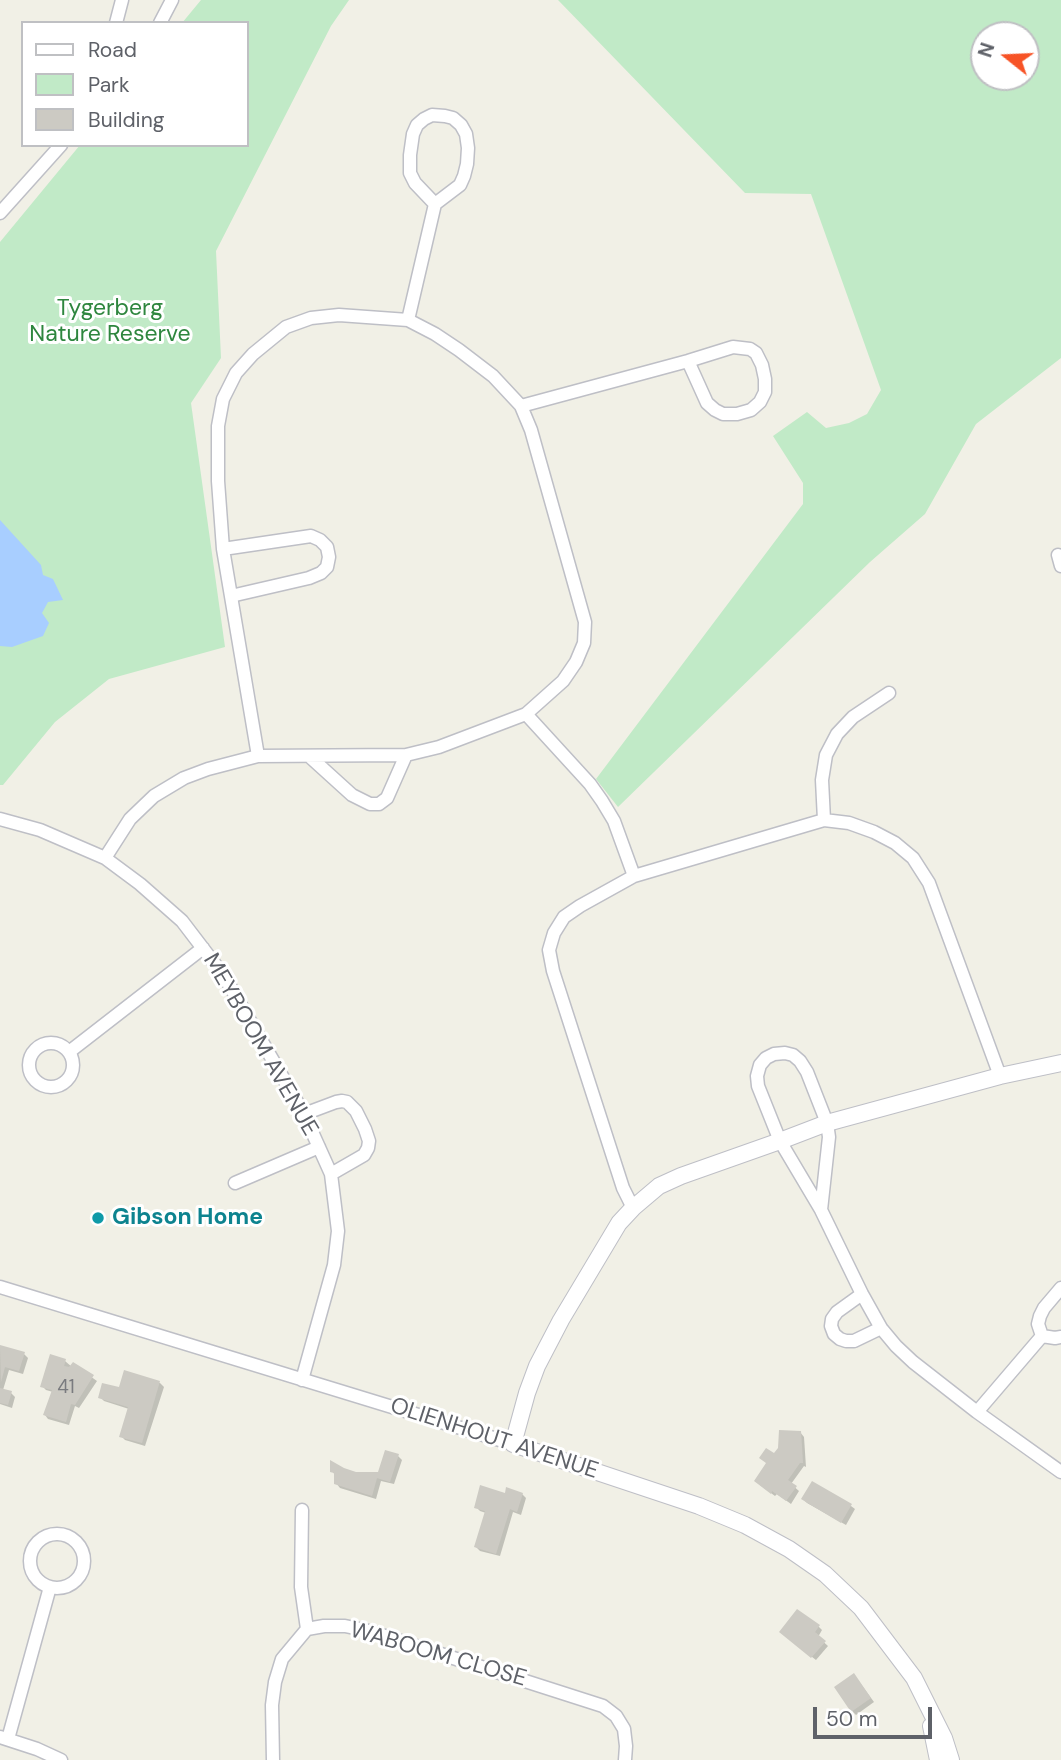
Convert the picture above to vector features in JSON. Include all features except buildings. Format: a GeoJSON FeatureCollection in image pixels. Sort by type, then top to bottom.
{"type":"FeatureCollection","features":[{"type":"Feature","properties":{"kind":"street"},"geometry":{"type":"LineString","coordinates":[[117,21],[122,0]]}},
{"type":"Feature","properties":{"kind":"street"},"geometry":{"type":"LineString","coordinates":[[161,21],[172,0]]}},
{"type":"Feature","properties":{"kind":"street"},"geometry":{"type":"LineString","coordinates":[[408,320],[435,204],[460,185],[467,164],[466,134],[461,125],[453,118],[432,115],[417,125],[413,134],[410,173],[415,183],[435,204]]}},
{"type":"Feature","properties":{"kind":"street"},"geometry":{"type":"LineString","coordinates":[[0,213],[59,147]]}},
{"type":"Feature","properties":{"kind":"street"},"geometry":{"type":"LineString","coordinates":[[105,858],[130,819],[154,796],[184,778],[258,756],[406,755],[439,747],[526,713],[563,681],[576,662],[584,643],[585,622],[531,430],[521,406],[493,376],[468,356],[408,320],[339,315],[311,318],[286,327],[253,354],[236,373],[223,399],[218,426],[218,481],[223,550],[258,756]]}},
{"type":"Feature","properties":{"kind":"street"},"geometry":{"type":"LineString","coordinates":[[521,406],[733,347],[750,349],[756,354],[762,365],[765,392],[760,402],[751,410],[723,414],[707,403],[688,361]]}},
{"type":"Feature","properties":{"kind":"street"},"geometry":{"type":"LineString","coordinates":[[223,550],[311,536],[327,547],[329,557],[327,568],[309,578],[231,596]]}},
{"type":"Feature","properties":{"kind":"street"},"geometry":{"type":"LineString","coordinates":[[824,820],[822,780],[826,755],[837,734],[853,717],[889,693]]}},
{"type":"Feature","properties":{"kind":"street"},"geometry":{"type":"LineString","coordinates":[[526,713],[602,801],[614,821],[634,876]]}},
{"type":"Feature","properties":{"kind":"street"},"geometry":{"type":"LineString","coordinates":[[309,756],[352,795],[370,804],[379,804],[387,798],[406,755]]}},
{"type":"Feature","properties":{"kind":"street","name":"MEYBOOM AVENUE"},"geometry":{"type":"LineString","coordinates":[[0,820],[40,830],[105,858],[160,900],[182,921],[224,976],[304,1114],[331,1174],[338,1231],[334,1265],[302,1380]]}},
{"type":"Feature","properties":{"kind":"street"},"geometry":{"type":"LineString","coordinates":[[632,1208],[623,1188],[553,971],[549,950],[554,933],[565,917],[634,876],[824,820],[849,822],[895,843],[913,858],[929,883],[1000,1076]]}},
{"type":"Feature","properties":{"kind":"street"},"geometry":{"type":"LineString","coordinates":[[69,1052],[203,948]]}},
{"type":"Feature","properties":{"kind":"street"},"geometry":{"type":"LineString","coordinates":[[821,1210],[829,1137],[827,1123],[800,1061],[785,1052],[775,1054],[760,1065],[758,1086],[780,1141],[821,1210],[881,1328],[913,1362],[1061,1472]]}},
{"type":"Feature","properties":{"kind":"street"},"geometry":{"type":"LineString","coordinates":[[513,1444],[527,1393],[548,1344],[619,1223],[632,1208],[659,1186],[827,1123],[1000,1076],[1061,1063]]}},
{"type":"Feature","properties":{"kind":"street"},"geometry":{"type":"LineString","coordinates":[[304,1114],[336,1102],[347,1102],[356,1111],[365,1129],[369,1141],[364,1155],[331,1174]]}},
{"type":"Feature","properties":{"kind":"street"},"geometry":{"type":"LineString","coordinates":[[235,1183],[319,1147]]}},
{"type":"Feature","properties":{"kind":"street","name":"OLIENHOUT AVENUE"},"geometry":{"type":"LineString","coordinates":[[0,1287],[513,1444],[699,1506],[745,1525],[789,1549],[825,1574],[861,1608],[914,1678],[944,1738],[951,1760]]}},
{"type":"Feature","properties":{"kind":"street"},"geometry":{"type":"LineString","coordinates":[[1042,1336],[1038,1324],[1040,1316],[1061,1288]]}},
{"type":"Feature","properties":{"kind":"street"},"geometry":{"type":"LineString","coordinates":[[862,1294],[837,1312],[832,1319],[834,1334],[840,1339],[854,1341],[881,1328]]}},
{"type":"Feature","properties":{"kind":"street"},"geometry":{"type":"LineString","coordinates":[[1042,1336],[1061,1337]]}},
{"type":"Feature","properties":{"kind":"street"},"geometry":{"type":"LineString","coordinates":[[977,1412],[1042,1336]]}},
{"type":"Feature","properties":{"kind":"street"},"geometry":{"type":"LineString","coordinates":[[273,1760],[272,1705],[275,1682],[282,1659],[307,1629],[301,1587],[302,1510]]}},
{"type":"Feature","properties":{"kind":"street"},"geometry":{"type":"LineString","coordinates":[[54,1533],[72,1537],[83,1550],[84,1567],[75,1582],[58,1588],[50,1587],[35,1577],[31,1568],[32,1550],[37,1542],[54,1533]]}},
{"type":"Feature","properties":{"kind":"street"},"geometry":{"type":"LineString","coordinates":[[50,1587],[4,1738],[61,1760]]}},
{"type":"Feature","properties":{"kind":"street","name":"WABOOM CLOSE"},"geometry":{"type":"LineString","coordinates":[[307,1629],[345,1626],[369,1631],[603,1706],[616,1716],[624,1729],[625,1760]]}},
{"type":"Feature","properties":{"kind":"street","name":"OLIENHOUT AVENUE"},"geometry":{"type":"LineString","coordinates":[[923,1697],[938,1760]]}},
{"type":"Feature","properties":{"kind":"green space","name":"Tygerberg Nature Reserve"},"geometry":{"type":"Polygon","coordinates":[[[201,0],[349,0],[331,26],[216,251],[221,358],[191,403],[225,647],[109,679],[55,722],[3,785],[0,785],[0,242],[78,147],[248,147],[248,21],[184,21],[201,0]]]}},
{"type":"Feature","properties":{"kind":"green space"},"geometry":{"type":"Polygon","coordinates":[[[558,0],[1061,0],[1061,358],[976,424],[925,514],[870,562],[618,807],[596,779],[803,504],[803,483],[773,436],[807,412],[826,428],[849,423],[867,414],[881,390],[811,194],[745,193],[558,0]]]}},
{"type":"Feature","properties":{"kind":"water"},"geometry":{"type":"Polygon","coordinates":[[[0,520],[41,565],[43,575],[53,579],[63,600],[48,602],[42,613],[49,623],[43,636],[12,647],[0,646],[0,520]]]}},
{"type":"Feature","properties":{"kind":"place","name":"Gibson Home"},"geometry":{"type":"Point","coordinates":[98,1218]}}]}
